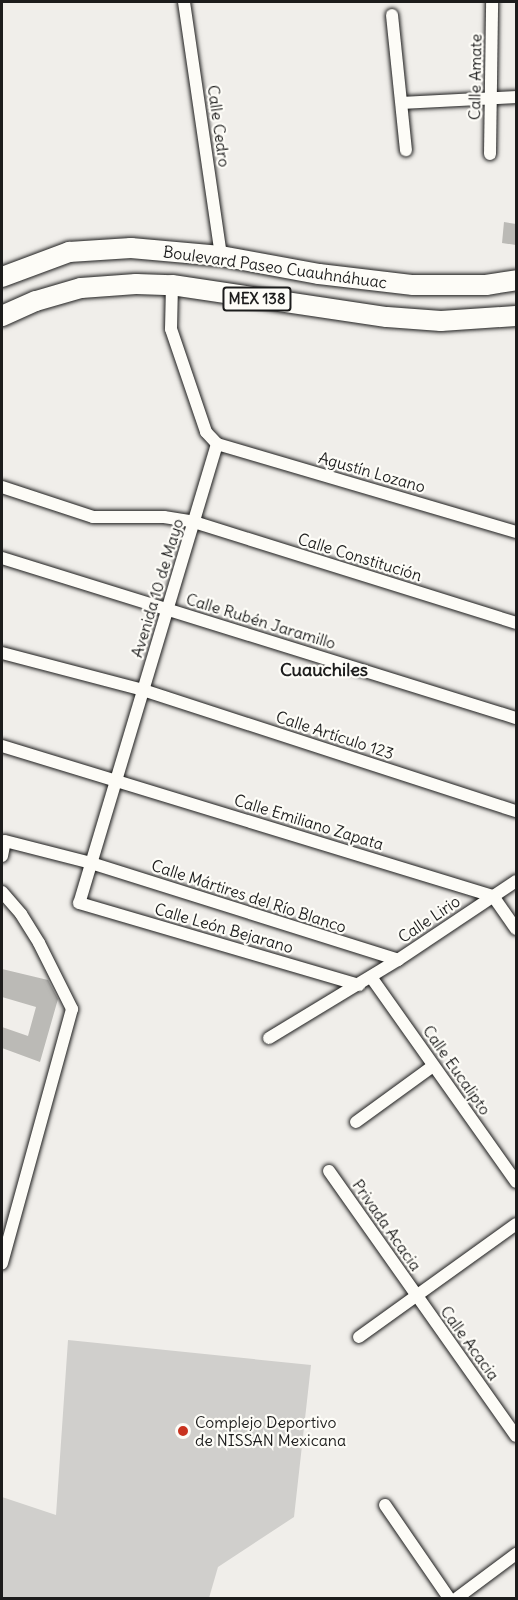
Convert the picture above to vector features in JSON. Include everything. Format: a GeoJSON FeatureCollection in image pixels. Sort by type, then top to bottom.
{"type":"FeatureCollection","features":[{"type":"Feature","properties":{"kind":"main road","name":"Boulevard Paseo Cuauhnáhuac"},"geometry":{"type":"LineString","coordinates":[[2,277],[69,252],[131,248],[221,256],[320,274],[413,285],[486,285],[516,280]]}},
{"type":"Feature","properties":{"kind":"main road","name":"Boulevard Paseo Cuauhnáhuac"},"geometry":{"type":"LineString","coordinates":[[2,316],[36,301],[81,288],[136,284],[172,285],[387,317],[441,321],[516,316]]}},
{"type":"Feature","properties":{"kind":"street","name":"Calle Cedro"},"geometry":{"type":"LineString","coordinates":[[184,2],[221,256]]}},
{"type":"Feature","properties":{"kind":"street","name":"Calle Amate"},"geometry":{"type":"LineString","coordinates":[[490,154],[492,2]]}},
{"type":"Feature","properties":{"kind":"street"},"geometry":{"type":"LineString","coordinates":[[392,15],[406,150]]}},
{"type":"Feature","properties":{"kind":"street"},"geometry":{"type":"LineString","coordinates":[[402,103],[516,97]]}},
{"type":"Feature","properties":{"kind":"street"},"geometry":{"type":"LineString","coordinates":[[172,285],[171,329],[206,432],[217,444]]}},
{"type":"Feature","properties":{"kind":"street","name":"Avenida 10 de Mayo"},"geometry":{"type":"LineString","coordinates":[[79,903],[217,444]]}},
{"type":"Feature","properties":{"kind":"street","name":"Agustín Lozano"},"geometry":{"type":"LineString","coordinates":[[217,444],[516,532]]}},
{"type":"Feature","properties":{"kind":"street","name":"Calle Constitución"},"geometry":{"type":"LineString","coordinates":[[2,487],[93,517],[164,517],[194,522],[516,623]]}},
{"type":"Feature","properties":{"kind":"street","name":"Calle Rubén Jaramillo"},"geometry":{"type":"LineString","coordinates":[[2,558],[516,718]]}},
{"type":"Feature","properties":{"kind":"street","name":"Calle Artículo 123"},"geometry":{"type":"LineString","coordinates":[[2,653],[143,690],[516,811]]}},
{"type":"Feature","properties":{"kind":"street","name":"Calle Emiliano Zapata"},"geometry":{"type":"LineString","coordinates":[[2,746],[117,779],[493,896]]}},
{"type":"Feature","properties":{"kind":"street","name":"Calle Mártires del Río Blanco"},"geometry":{"type":"LineString","coordinates":[[2,856],[5,841],[91,863],[398,960]]}},
{"type":"Feature","properties":{"kind":"street","name":"Calle Lirio"},"geometry":{"type":"LineString","coordinates":[[269,1038],[359,985],[516,881]]}},
{"type":"Feature","properties":{"kind":"street"},"geometry":{"type":"LineString","coordinates":[[2,892],[21,914],[39,943],[72,1009],[2,1264]]}},
{"type":"Feature","properties":{"kind":"street"},"geometry":{"type":"LineString","coordinates":[[493,896],[516,929]]}},
{"type":"Feature","properties":{"kind":"street","name":"Calle León Bejarano"},"geometry":{"type":"LineString","coordinates":[[79,903],[359,985]]}},
{"type":"Feature","properties":{"kind":"street","name":"Calle Eucalipto"},"geometry":{"type":"LineString","coordinates":[[371,977],[516,1182]]}},
{"type":"Feature","properties":{"kind":"street"},"geometry":{"type":"LineString","coordinates":[[356,1122],[433,1066]]}},
{"type":"Feature","properties":{"kind":"street","name":"Privada Acacia"},"geometry":{"type":"LineString","coordinates":[[329,1171],[417,1298]]}},
{"type":"Feature","properties":{"kind":"street"},"geometry":{"type":"LineString","coordinates":[[359,1337],[417,1298],[516,1224]]}},
{"type":"Feature","properties":{"kind":"street","name":"Calle Acacia"},"geometry":{"type":"LineString","coordinates":[[417,1298],[516,1436]]}},
{"type":"Feature","properties":{"kind":"street"},"geometry":{"type":"LineString","coordinates":[[385,1505],[449,1599]]}},
{"type":"Feature","properties":{"kind":"street"},"geometry":{"type":"LineString","coordinates":[[457,1599],[516,1554]]}},
{"type":"Feature","properties":{"kind":"shaded area","name":"Complejo Deportivo de NISSAN Mexicana"},"geometry":{"type":"Polygon","coordinates":[[[68,1340],[311,1365],[294,1517],[218,1567],[209,1598],[2,1598],[2,1497],[56,1515],[68,1340]]]}},
{"type":"Feature","properties":{"kind":"building"},"geometry":{"type":"Polygon","coordinates":[[[504,222],[516,224],[516,245],[502,243],[504,222]]]}},
{"type":"Feature","properties":{"kind":"building"},"geometry":{"type":"Polygon","coordinates":[[[2,969],[48,980],[58,999],[40,1062],[2,1048],[2,1027],[28,1036],[36,1007],[2,997],[2,969]]]}},
{"type":"Feature","properties":{"kind":"place","name":"Complejo Deportivo de NISSAN Mexicana"},"geometry":{"type":"Point","coordinates":[183,1431]}},
{"type":"Feature","properties":{"kind":"district","name":"Cuauchiles"},"geometry":{"type":"Point","coordinates":[324,670]}}]}
